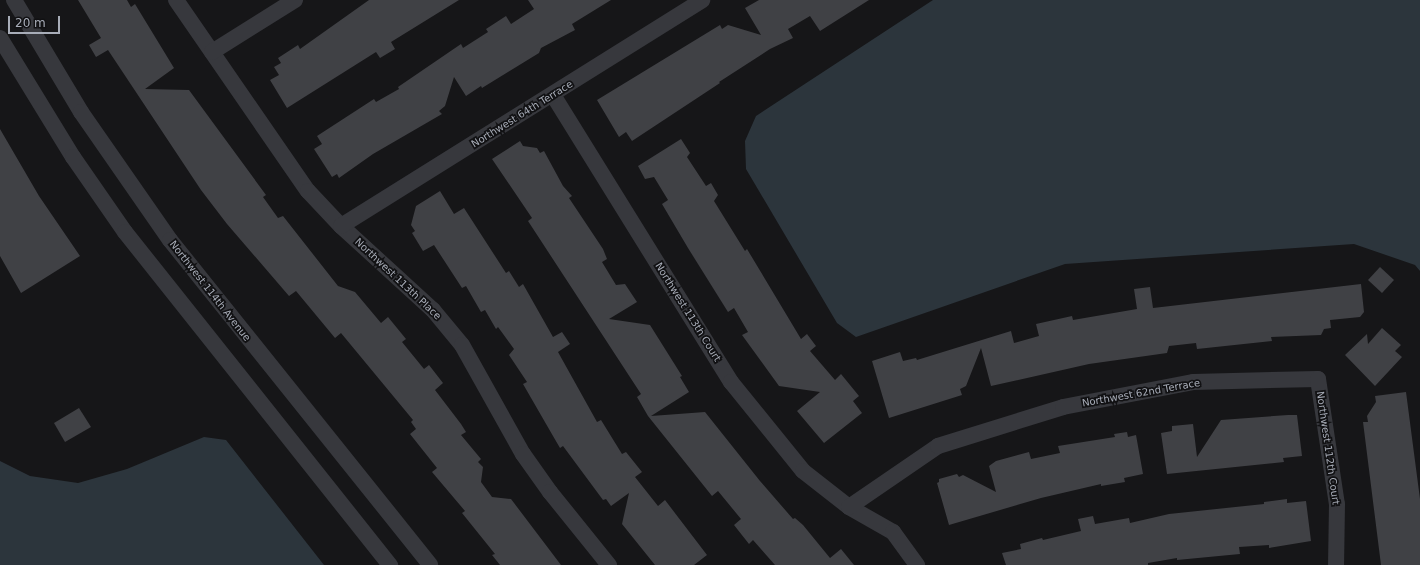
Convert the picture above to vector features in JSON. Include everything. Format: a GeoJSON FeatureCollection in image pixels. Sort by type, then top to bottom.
{"type":"FeatureCollection","features":[{"type":"Feature","properties":{"kind":"street","name":"Northwest 114th Avenue"},"geometry":{"type":"LineString","coordinates":[[14,0],[81,112],[170,240],[430,565]]}},
{"type":"Feature","properties":{"kind":"street","name":"Northwest 113th Place"},"geometry":{"type":"LineString","coordinates":[[176,0],[231,82],[308,191],[341,226],[433,310],[462,345],[523,454],[550,492],[609,565]]}},
{"type":"Feature","properties":{"kind":"street"},"geometry":{"type":"LineString","coordinates":[[212,52],[295,0]]}},
{"type":"Feature","properties":{"kind":"street","name":"Northwest 64th Terrace"},"geometry":{"type":"LineString","coordinates":[[341,226],[553,95],[702,0]]}},
{"type":"Feature","properties":{"kind":"street"},"geometry":{"type":"LineString","coordinates":[[0,38],[73,157],[125,232],[390,565]]}},
{"type":"Feature","properties":{"kind":"street","name":"Northwest 113th Court"},"geometry":{"type":"LineString","coordinates":[[553,95],[731,382],[802,471],[848,507],[893,532],[917,565]]}},
{"type":"Feature","properties":{"kind":"street","name":"Northwest 62nd Terrace"},"geometry":{"type":"LineString","coordinates":[[848,507],[938,446],[1063,407],[1193,382],[1318,379]]}},
{"type":"Feature","properties":{"kind":"street","name":"Northwest 112th Court"},"geometry":{"type":"LineString","coordinates":[[1318,379],[1336,504],[1336,565]]}},
{"type":"Feature","properties":{"kind":"shaded area"},"geometry":{"type":"Polygon","coordinates":[[[933,0],[1420,0],[1420,271],[1415,265],[1354,244],[1065,264],[856,337],[837,323],[746,169],[745,141],[756,116],[933,0]]]}},
{"type":"Feature","properties":{"kind":"shaded area"},"geometry":{"type":"Polygon","coordinates":[[[204,437],[226,440],[324,565],[0,565],[0,461],[30,476],[78,483],[127,469],[204,437]]]}},
{"type":"Feature","properties":{"kind":"building"},"geometry":{"type":"Polygon","coordinates":[[[78,0],[127,0],[131,7],[135,4],[174,68],[145,89],[189,90],[266,195],[263,197],[278,218],[283,216],[338,286],[355,292],[381,323],[388,317],[406,339],[402,342],[424,369],[429,365],[443,383],[435,390],[466,432],[461,435],[481,459],[478,462],[483,467],[481,482],[492,497],[511,499],[561,565],[500,565],[492,555],[495,554],[462,513],[465,511],[432,472],[437,468],[410,434],[416,429],[411,422],[413,420],[341,333],[335,338],[296,291],[289,296],[227,224],[201,190],[108,50],[96,57],[89,45],[101,38],[78,0]]]}},
{"type":"Feature","properties":{"kind":"building"},"geometry":{"type":"Polygon","coordinates":[[[369,0],[459,0],[391,42],[395,49],[380,58],[376,52],[287,108],[270,80],[279,75],[274,67],[281,63],[278,58],[298,45],[300,49],[369,0]]]}},
{"type":"Feature","properties":{"kind":"building"},"geometry":{"type":"Polygon","coordinates":[[[528,0],[611,0],[572,24],[575,30],[541,48],[539,53],[482,88],[481,86],[466,96],[454,77],[445,106],[439,111],[442,114],[373,154],[339,178],[337,174],[332,177],[314,149],[322,144],[317,136],[374,99],[376,102],[399,89],[398,87],[461,44],[463,48],[488,32],[486,29],[506,16],[511,24],[534,9],[528,0]]]}},
{"type":"Feature","properties":{"kind":"building"},"geometry":{"type":"Polygon","coordinates":[[[759,0],[869,0],[820,31],[810,16],[788,29],[793,38],[770,49],[632,141],[626,132],[619,137],[597,100],[720,25],[722,29],[728,25],[761,35],[745,8],[759,0]]]}},
{"type":"Feature","properties":{"kind":"building"},"geometry":{"type":"Polygon","coordinates":[[[0,129],[39,196],[80,256],[21,293],[0,256],[0,129]]]}},
{"type":"Feature","properties":{"kind":"building"},"geometry":{"type":"Polygon","coordinates":[[[681,139],[690,153],[687,157],[706,186],[711,183],[718,195],[714,201],[745,251],[747,249],[801,339],[807,334],[816,346],[810,351],[835,380],[841,374],[859,396],[853,401],[862,413],[824,443],[797,411],[820,392],[779,386],[742,335],[748,332],[734,308],[728,312],[688,248],[662,204],[668,200],[654,177],[645,179],[638,166],[681,139]]]}},
{"type":"Feature","properties":{"kind":"building"},"geometry":{"type":"Polygon","coordinates":[[[520,141],[523,146],[537,148],[540,153],[544,151],[563,186],[572,196],[569,198],[603,249],[607,259],[602,262],[616,285],[625,284],[637,302],[609,319],[650,325],[682,376],[680,377],[689,392],[651,416],[705,412],[760,481],[793,519],[795,518],[803,525],[830,558],[841,549],[854,565],[775,565],[753,540],[749,544],[734,525],[741,519],[718,491],[712,496],[648,416],[637,397],[641,394],[528,221],[532,218],[492,159],[520,141]]]}},
{"type":"Feature","properties":{"kind":"building"},"geometry":{"type":"Polygon","coordinates":[[[440,191],[454,214],[464,208],[506,273],[509,271],[519,287],[523,284],[553,337],[562,332],[570,344],[558,352],[597,422],[601,420],[622,454],[626,452],[642,472],[635,477],[658,506],[665,500],[707,555],[694,565],[655,565],[622,524],[629,493],[611,506],[606,499],[603,500],[563,446],[560,448],[523,384],[527,382],[509,355],[514,349],[498,327],[496,329],[485,310],[481,312],[466,286],[462,288],[434,245],[423,251],[412,233],[415,231],[411,225],[416,206],[440,191]]]}},
{"type":"Feature","properties":{"kind":"building"},"geometry":{"type":"Polygon","coordinates":[[[1380,267],[1394,280],[1382,293],[1368,280],[1380,267]]]}},
{"type":"Feature","properties":{"kind":"building"},"geometry":{"type":"Polygon","coordinates":[[[1361,284],[1364,312],[1360,317],[1330,320],[1331,328],[1324,329],[1321,335],[1271,337],[1272,341],[1197,349],[1196,343],[1169,346],[1167,353],[1089,364],[991,386],[981,348],[966,386],[960,389],[962,395],[889,418],[872,361],[900,352],[903,361],[916,358],[917,360],[1011,331],[1014,343],[1039,336],[1036,324],[1072,316],[1073,320],[1137,309],[1134,289],[1150,287],[1153,308],[1361,284]]]}},
{"type":"Feature","properties":{"kind":"building"},"geometry":{"type":"Polygon","coordinates":[[[1382,328],[1401,345],[1395,351],[1402,357],[1375,386],[1345,355],[1367,334],[1368,344],[1382,328]]]}},
{"type":"Feature","properties":{"kind":"building"},"geometry":{"type":"Polygon","coordinates":[[[1406,392],[1420,499],[1420,565],[1381,565],[1363,422],[1368,422],[1367,416],[1376,402],[1375,396],[1406,392]]]}},
{"type":"Feature","properties":{"kind":"building"},"geometry":{"type":"Polygon","coordinates":[[[79,408],[91,427],[65,442],[54,423],[79,408]]]}},
{"type":"Feature","properties":{"kind":"building"},"geometry":{"type":"Polygon","coordinates":[[[1297,415],[1302,456],[1283,458],[1284,462],[1167,474],[1161,433],[1172,431],[1172,426],[1193,424],[1197,457],[1221,420],[1297,415]]]}},
{"type":"Feature","properties":{"kind":"building"},"geometry":{"type":"Polygon","coordinates":[[[1127,432],[1128,437],[1136,435],[1143,474],[1124,478],[1125,482],[1101,486],[1101,484],[1041,498],[949,525],[937,483],[939,482],[939,479],[957,474],[959,477],[963,475],[996,492],[989,466],[996,461],[1029,452],[1031,459],[1060,453],[1058,446],[1115,437],[1114,434],[1127,432]]]}},
{"type":"Feature","properties":{"kind":"building"},"geometry":{"type":"Polygon","coordinates":[[[1287,499],[1287,503],[1306,501],[1311,541],[1269,548],[1269,545],[1239,547],[1240,554],[1177,560],[1177,558],[1148,563],[1148,565],[1006,565],[1002,553],[1021,549],[1020,544],[1042,538],[1043,540],[1081,531],[1078,519],[1093,516],[1095,524],[1129,518],[1130,523],[1169,514],[1264,504],[1264,502],[1287,499]]]}}]}
